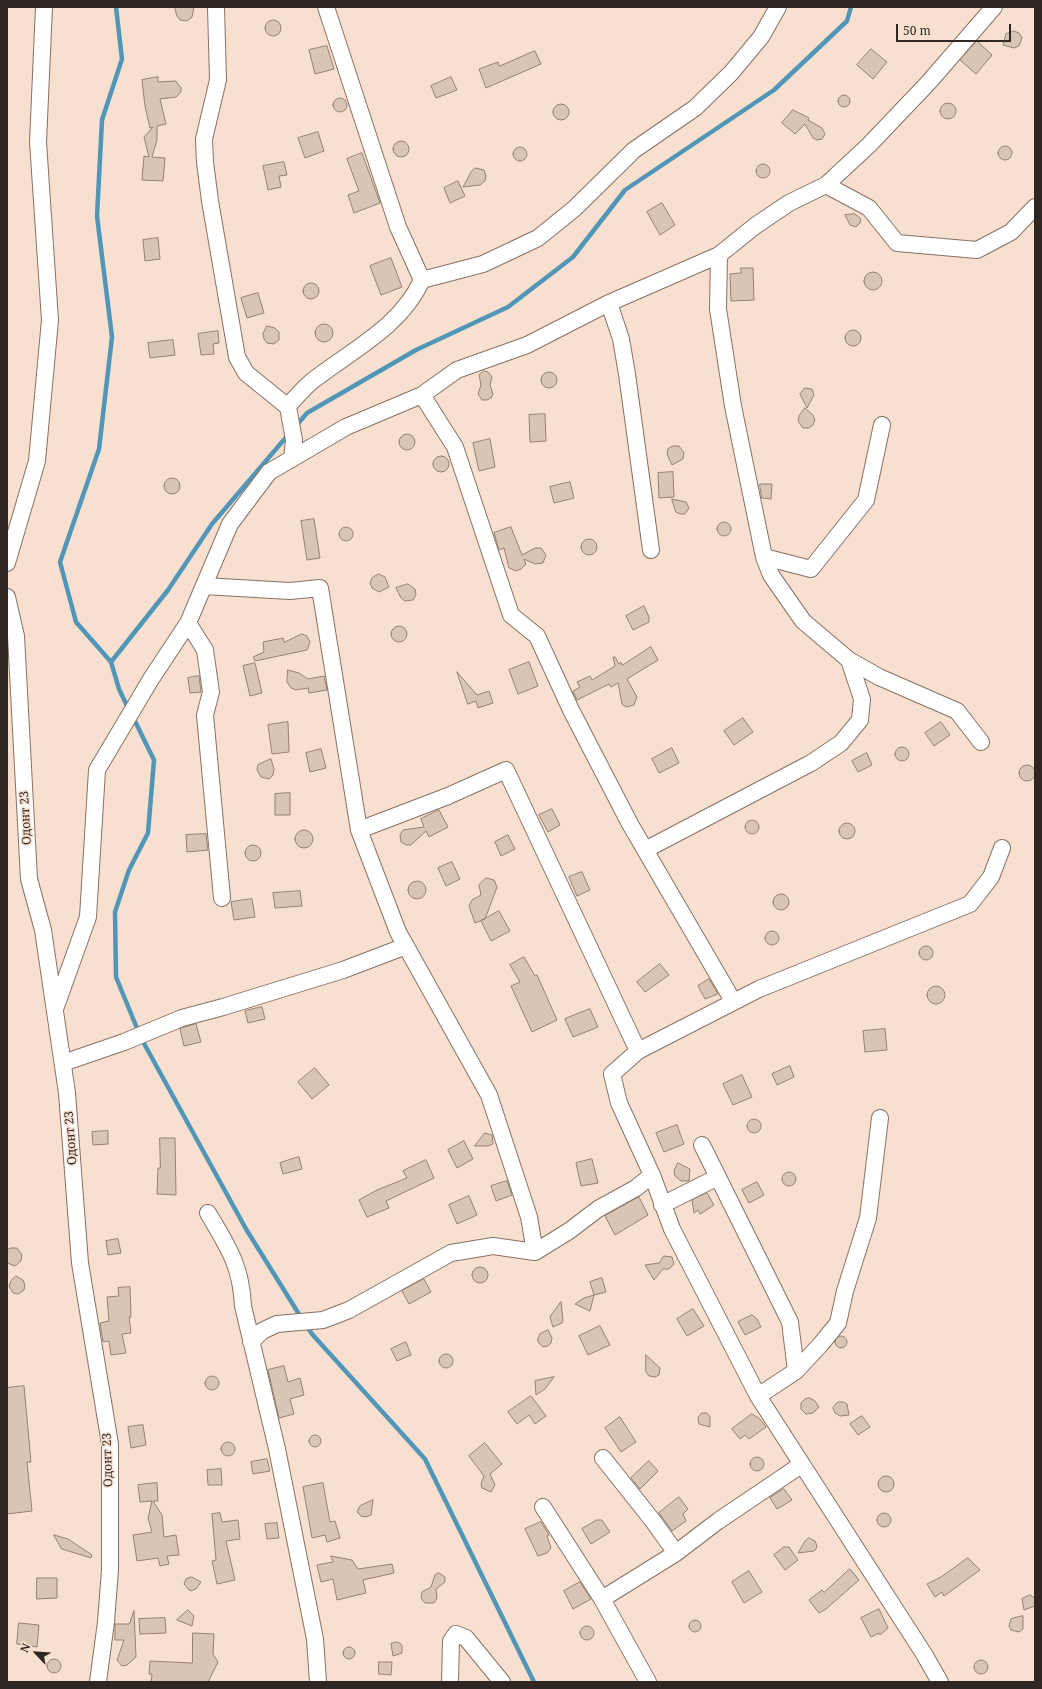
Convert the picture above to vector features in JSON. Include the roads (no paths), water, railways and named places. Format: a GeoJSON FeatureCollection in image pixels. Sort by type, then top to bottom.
{"type":"FeatureCollection","features":[{"type":"Feature","properties":{"kind":"street"},"geometry":{"type":"LineString","coordinates":[[7,563],[37,461],[50,320],[38,142],[44,7]]}},
{"type":"Feature","properties":{"kind":"street"},"geometry":{"type":"LineString","coordinates":[[216,7],[218,80],[204,139],[204,154],[210,201],[237,357],[246,373],[288,406],[294,440],[292,459]]}},
{"type":"Feature","properties":{"kind":"street"},"geometry":{"type":"LineString","coordinates":[[288,406],[310,383],[364,346],[390,322],[416,293],[422,280],[398,227],[326,7]]}},
{"type":"Feature","properties":{"kind":"street"},"geometry":{"type":"LineString","coordinates":[[422,280],[483,264],[538,238],[575,208],[634,150],[695,108],[732,73],[760,37],[778,7]]}},
{"type":"Feature","properties":{"kind":"street"},"geometry":{"type":"LineString","coordinates":[[55,1009],[88,917],[97,770],[137,703],[188,623],[230,524],[269,472],[346,427],[422,395],[457,370],[527,345],[609,303],[719,255],[755,226],[789,203],[826,185],[869,145],[929,82],[994,7]]}},
{"type":"Feature","properties":{"kind":"street"},"geometry":{"type":"LineString","coordinates":[[826,185],[869,208],[897,243],[978,250],[1011,232],[1035,207]]}},
{"type":"Feature","properties":{"kind":"street"},"geometry":{"type":"LineString","coordinates":[[719,255],[719,316],[733,406],[764,556],[771,575],[803,620],[849,660],[879,677],[957,711],[981,742]]}},
{"type":"Feature","properties":{"kind":"street"},"geometry":{"type":"LineString","coordinates":[[609,303],[621,339],[627,374],[641,467],[644,506],[651,550]]}},
{"type":"Feature","properties":{"kind":"street"},"geometry":{"type":"LineString","coordinates":[[422,395],[455,447],[510,616],[536,636],[571,710],[645,850],[733,1001]]}},
{"type":"Feature","properties":{"kind":"street"},"geometry":{"type":"LineString","coordinates":[[764,556],[811,569],[866,500],[882,425]]}},
{"type":"Feature","properties":{"kind":"street"},"geometry":{"type":"LineString","coordinates":[[204,586],[290,591],[320,588],[359,830],[398,932],[489,1095],[529,1217],[535,1252]]}},
{"type":"Feature","properties":{"kind":"street","name":"Одонт 23"},"geometry":{"type":"LineString","coordinates":[[7,597],[16,636],[29,879],[43,930],[63,1063],[67,1092],[80,1263],[110,1444],[110,1570],[106,1622],[98,1682]]}},
{"type":"Feature","properties":{"kind":"street"},"geometry":{"type":"LineString","coordinates":[[188,623],[205,650],[211,692],[205,715],[222,898]]}},
{"type":"Feature","properties":{"kind":"street"},"geometry":{"type":"LineString","coordinates":[[645,850],[811,763],[841,743],[860,720],[862,699],[849,660]]}},
{"type":"Feature","properties":{"kind":"street"},"geometry":{"type":"LineString","coordinates":[[359,830],[448,796],[506,770],[638,1051]]}},
{"type":"Feature","properties":{"kind":"street"},"geometry":{"type":"LineString","coordinates":[[940,1682],[758,1396],[672,1229],[652,1175],[619,1103],[612,1074],[638,1051],[759,988],[970,904],[991,877],[1002,848]]}},
{"type":"Feature","properties":{"kind":"street"},"geometry":{"type":"LineString","coordinates":[[63,1063],[130,1040],[182,1018],[223,1008],[343,970],[406,946]]}},
{"type":"Feature","properties":{"kind":"street"},"geometry":{"type":"LineString","coordinates":[[758,1396],[796,1370],[821,1344],[838,1323],[845,1291],[868,1218],[880,1118]]}},
{"type":"Feature","properties":{"kind":"street"},"geometry":{"type":"LineString","coordinates":[[702,1145],[790,1322],[796,1370]]}},
{"type":"Feature","properties":{"kind":"street"},"geometry":{"type":"LineString","coordinates":[[251,1342],[262,1331],[277,1324],[323,1320],[350,1310],[451,1253],[493,1246],[535,1252],[569,1231],[598,1209],[636,1188],[652,1175]]}},
{"type":"Feature","properties":{"kind":"street"},"geometry":{"type":"LineString","coordinates":[[662,1205],[718,1177]]}},
{"type":"Feature","properties":{"kind":"street"},"geometry":{"type":"LineString","coordinates":[[208,1213],[231,1252],[242,1284],[243,1306],[277,1449],[315,1639],[318,1682]]}},
{"type":"Feature","properties":{"kind":"street"},"geometry":{"type":"LineString","coordinates":[[603,1458],[653,1521],[676,1553]]}},
{"type":"Feature","properties":{"kind":"street"},"geometry":{"type":"LineString","coordinates":[[602,1599],[676,1553],[718,1521],[801,1465]]}},
{"type":"Feature","properties":{"kind":"street"},"geometry":{"type":"LineString","coordinates":[[543,1507],[602,1599],[648,1682]]}},
{"type":"Feature","properties":{"kind":"street"},"geometry":{"type":"LineString","coordinates":[[450,1682],[451,1641],[456,1634],[466,1638],[502,1682]]}},
{"type":"Feature","properties":{"kind":"waterway"},"geometry":{"type":"LineString","coordinates":[[116,7],[122,59],[102,120],[97,216],[112,337],[99,449],[60,562],[76,622],[111,662],[119,689],[129,710]]}},
{"type":"Feature","properties":{"kind":"waterway"},"geometry":{"type":"LineString","coordinates":[[296,426],[307,413],[416,350],[508,307],[573,257],[625,190],[774,90],[847,21],[851,7]]}},
{"type":"Feature","properties":{"kind":"waterway"},"geometry":{"type":"LineString","coordinates":[[111,662],[168,590],[212,524],[288,435]]}},
{"type":"Feature","properties":{"kind":"waterway"},"geometry":{"type":"LineString","coordinates":[[133,717],[154,760],[148,833],[129,870],[115,912],[116,977],[141,1038],[246,1229],[302,1319]]}},
{"type":"Feature","properties":{"kind":"waterway"},"geometry":{"type":"LineString","coordinates":[[306,1325],[312,1334],[425,1459],[534,1682]]}}]}
